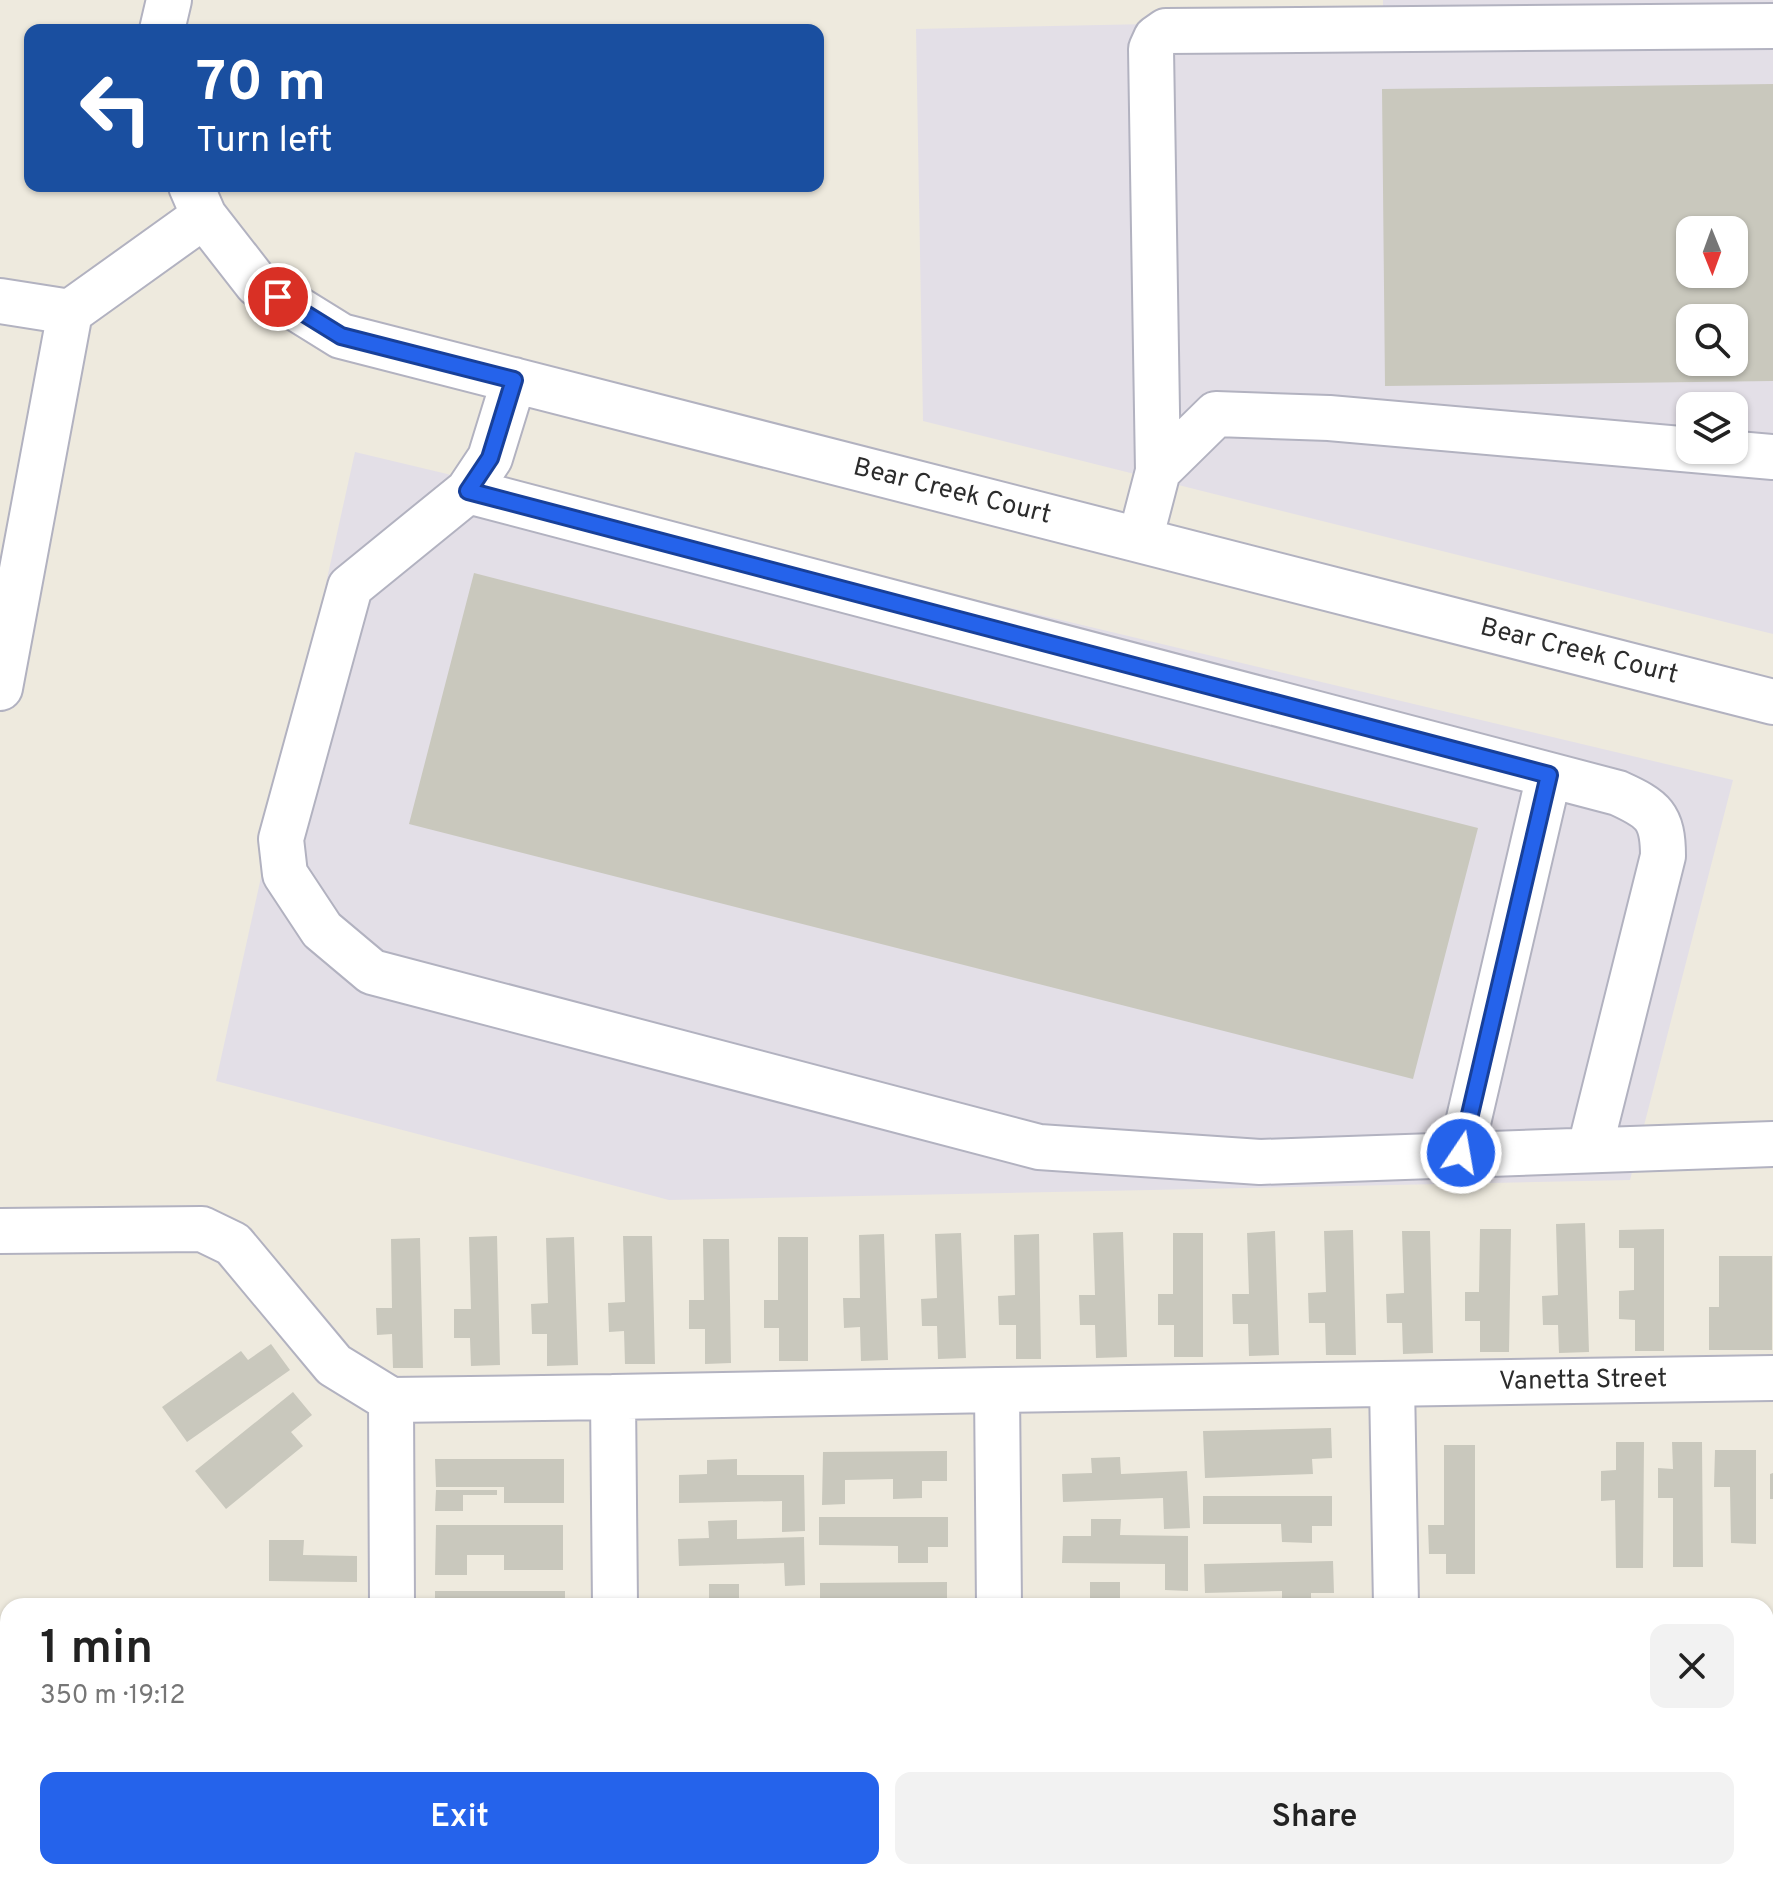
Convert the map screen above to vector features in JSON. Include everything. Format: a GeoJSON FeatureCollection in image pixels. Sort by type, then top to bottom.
{"type":"FeatureCollection","features":[{"type":"Feature","properties":{"kind":"street"},"geometry":{"type":"LineString","coordinates":[[163,24],[169,0]]}},
{"type":"Feature","properties":{"kind":"street"},"geometry":{"type":"LineString","coordinates":[[1140,540],[1158,471],[1151,49],[1156,38],[1166,31],[1773,26]]}},
{"type":"Feature","properties":{"kind":"street"},"geometry":{"type":"LineString","coordinates":[[0,688],[70,312],[198,201]]}},
{"type":"Feature","properties":{"kind":"street","name":"Bear Creek Court"},"geometry":{"type":"LineString","coordinates":[[198,201],[257,284],[341,336],[1773,702]]}},
{"type":"Feature","properties":{"kind":"street"},"geometry":{"type":"LineString","coordinates":[[0,301],[70,312]]}},
{"type":"Feature","properties":{"kind":"street"},"geometry":{"type":"LineString","coordinates":[[514,380],[490,458],[468,491],[350,587],[281,839],[285,874],[322,930],[372,972],[1039,1147],[1260,1162],[1590,1148],[1773,1144]]}},
{"type":"Feature","properties":{"kind":"street"},"geometry":{"type":"LineString","coordinates":[[1158,471],[1216,414],[1329,418],[1773,457]]}},
{"type":"Feature","properties":{"kind":"street"},"geometry":{"type":"LineString","coordinates":[[468,491],[1618,793],[1648,807],[1663,830],[1663,856],[1590,1148]]}},
{"type":"Feature","properties":{"kind":"street"},"geometry":{"type":"LineString","coordinates":[[1461,1153],[1549,775]]}},
{"type":"Feature","properties":{"kind":"street"},"geometry":{"type":"LineString","coordinates":[[0,1231],[202,1229],[233,1244],[334,1365],[391,1400],[392,1598]]}},
{"type":"Feature","properties":{"kind":"street","name":"Vanetta Street"},"geometry":{"type":"LineString","coordinates":[[391,1400],[1773,1378]]}},
{"type":"Feature","properties":{"kind":"street"},"geometry":{"type":"LineString","coordinates":[[1392,1384],[1396,1598]]}},
{"type":"Feature","properties":{"kind":"street"},"geometry":{"type":"LineString","coordinates":[[997,1390],[999,1598]]}},
{"type":"Feature","properties":{"kind":"street"},"geometry":{"type":"LineString","coordinates":[[613,1397],[615,1598]]}},
{"type":"Feature","properties":{"kind":"shaded area"},"geometry":{"type":"Polygon","coordinates":[[[1383,0],[1773,0],[1773,634],[923,421],[916,29],[1383,19],[1383,0]]]}},
{"type":"Feature","properties":{"kind":"shaded area"},"geometry":{"type":"Polygon","coordinates":[[[355,452],[1733,780],[1630,1180],[669,1200],[216,1081],[355,452]]]}},
{"type":"Feature","properties":{"kind":"building"},"geometry":{"type":"Polygon","coordinates":[[[1773,84],[1773,381],[1385,386],[1382,89],[1773,84]]]}},
{"type":"Feature","properties":{"kind":"building"},"geometry":{"type":"Polygon","coordinates":[[[474,573],[1478,828],[1413,1079],[409,824],[474,573]]]}},
{"type":"Feature","properties":{"kind":"building"},"geometry":{"type":"Polygon","coordinates":[[[1585,1223],[1589,1352],[1559,1353],[1558,1325],[1543,1325],[1542,1296],[1558,1295],[1556,1224],[1585,1223]]]}},
{"type":"Feature","properties":{"kind":"building"},"geometry":{"type":"Polygon","coordinates":[[[1480,1229],[1511,1229],[1509,1352],[1480,1352],[1480,1321],[1465,1321],[1465,1292],[1479,1292],[1480,1229]]]}},
{"type":"Feature","properties":{"kind":"building"},"geometry":{"type":"Polygon","coordinates":[[[1664,1229],[1664,1351],[1635,1351],[1635,1320],[1619,1319],[1619,1291],[1634,1290],[1634,1248],[1619,1248],[1619,1230],[1664,1229]]]}},
{"type":"Feature","properties":{"kind":"building"},"geometry":{"type":"Polygon","coordinates":[[[1353,1230],[1356,1355],[1326,1355],[1325,1323],[1309,1323],[1308,1293],[1326,1292],[1324,1231],[1353,1230]]]}},
{"type":"Feature","properties":{"kind":"building"},"geometry":{"type":"Polygon","coordinates":[[[1275,1231],[1279,1355],[1249,1356],[1248,1324],[1233,1324],[1232,1294],[1249,1294],[1247,1233],[1275,1231]]]}},
{"type":"Feature","properties":{"kind":"building"},"geometry":{"type":"Polygon","coordinates":[[[1402,1231],[1430,1231],[1433,1353],[1403,1354],[1402,1323],[1387,1323],[1386,1294],[1404,1293],[1402,1231]]]}},
{"type":"Feature","properties":{"kind":"building"},"geometry":{"type":"Polygon","coordinates":[[[1123,1232],[1127,1357],[1096,1358],[1095,1325],[1080,1325],[1079,1295],[1095,1295],[1093,1233],[1123,1232]]]}},
{"type":"Feature","properties":{"kind":"building"},"geometry":{"type":"Polygon","coordinates":[[[961,1233],[966,1358],[938,1359],[937,1326],[922,1326],[921,1299],[937,1298],[935,1234],[961,1233]]]}},
{"type":"Feature","properties":{"kind":"building"},"geometry":{"type":"Polygon","coordinates":[[[1173,1233],[1203,1233],[1203,1357],[1174,1357],[1174,1325],[1158,1325],[1158,1294],[1173,1294],[1173,1233]]]}},
{"type":"Feature","properties":{"kind":"building"},"geometry":{"type":"Polygon","coordinates":[[[884,1234],[888,1360],[861,1361],[860,1327],[844,1328],[843,1298],[860,1298],[859,1235],[884,1234]]]}},
{"type":"Feature","properties":{"kind":"building"},"geometry":{"type":"Polygon","coordinates":[[[1039,1234],[1041,1359],[1016,1359],[1016,1325],[999,1325],[998,1296],[1015,1295],[1014,1235],[1039,1234]]]}},
{"type":"Feature","properties":{"kind":"building"},"geometry":{"type":"Polygon","coordinates":[[[497,1236],[500,1365],[471,1366],[470,1338],[454,1338],[454,1309],[471,1309],[469,1237],[497,1236]]]}},
{"type":"Feature","properties":{"kind":"building"},"geometry":{"type":"Polygon","coordinates":[[[623,1236],[652,1236],[655,1364],[625,1364],[624,1331],[609,1332],[608,1303],[625,1302],[623,1236]]]}},
{"type":"Feature","properties":{"kind":"building"},"geometry":{"type":"Polygon","coordinates":[[[574,1237],[578,1365],[547,1366],[547,1334],[532,1334],[531,1304],[548,1303],[546,1238],[574,1237]]]}},
{"type":"Feature","properties":{"kind":"building"},"geometry":{"type":"Polygon","coordinates":[[[778,1237],[808,1237],[808,1361],[779,1361],[779,1328],[764,1328],[764,1300],[778,1300],[778,1237]]]}},
{"type":"Feature","properties":{"kind":"building"},"geometry":{"type":"Polygon","coordinates":[[[420,1238],[423,1368],[393,1368],[392,1334],[377,1335],[376,1308],[392,1308],[391,1239],[420,1238]]]}},
{"type":"Feature","properties":{"kind":"building"},"geometry":{"type":"Polygon","coordinates":[[[703,1239],[729,1239],[731,1363],[705,1364],[705,1329],[689,1329],[689,1300],[704,1300],[703,1239]]]}},
{"type":"Feature","properties":{"kind":"building"},"geometry":{"type":"Polygon","coordinates":[[[1719,1256],[1772,1256],[1772,1350],[1709,1350],[1709,1307],[1719,1307],[1719,1256]]]}},
{"type":"Feature","properties":{"kind":"building"},"geometry":{"type":"Polygon","coordinates":[[[271,1344],[290,1370],[187,1442],[162,1407],[241,1351],[248,1360],[271,1344]]]}},
{"type":"Feature","properties":{"kind":"building"},"geometry":{"type":"Polygon","coordinates":[[[293,1392],[312,1415],[291,1432],[303,1446],[226,1509],[195,1471],[293,1392]]]}},
{"type":"Feature","properties":{"kind":"building"},"geometry":{"type":"Polygon","coordinates":[[[1331,1428],[1332,1458],[1312,1459],[1313,1474],[1205,1478],[1203,1431],[1331,1428]]]}},
{"type":"Feature","properties":{"kind":"building"},"geometry":{"type":"Polygon","coordinates":[[[1616,1442],[1644,1442],[1643,1568],[1616,1568],[1615,1500],[1601,1501],[1601,1471],[1616,1470],[1616,1442]]]}},
{"type":"Feature","properties":{"kind":"building"},"geometry":{"type":"Polygon","coordinates":[[[1672,1442],[1702,1442],[1703,1567],[1673,1567],[1673,1498],[1658,1498],[1658,1468],[1673,1469],[1672,1442]]]}},
{"type":"Feature","properties":{"kind":"building"},"geometry":{"type":"Polygon","coordinates":[[[1444,1445],[1475,1445],[1475,1574],[1446,1574],[1446,1554],[1429,1554],[1428,1525],[1444,1525],[1444,1445]]]}},
{"type":"Feature","properties":{"kind":"building"},"geometry":{"type":"Polygon","coordinates":[[[1715,1450],[1756,1450],[1756,1544],[1731,1543],[1730,1487],[1714,1487],[1715,1450]]]}},
{"type":"Feature","properties":{"kind":"building"},"geometry":{"type":"Polygon","coordinates":[[[947,1451],[947,1481],[922,1481],[922,1498],[893,1499],[893,1479],[845,1480],[845,1504],[822,1505],[823,1452],[947,1451]]]}},
{"type":"Feature","properties":{"kind":"building"},"geometry":{"type":"Polygon","coordinates":[[[1120,1457],[1121,1474],[1187,1471],[1190,1528],[1164,1529],[1163,1498],[1063,1502],[1062,1474],[1092,1473],[1091,1458],[1120,1457]]]}},
{"type":"Feature","properties":{"kind":"building"},"geometry":{"type":"Polygon","coordinates":[[[435,1459],[564,1459],[564,1503],[504,1503],[504,1487],[436,1487],[435,1459]]]}},
{"type":"Feature","properties":{"kind":"building"},"geometry":{"type":"Polygon","coordinates":[[[737,1459],[737,1475],[804,1475],[805,1531],[782,1532],[782,1501],[679,1503],[679,1475],[707,1474],[707,1460],[737,1459]]]}},
{"type":"Feature","properties":{"kind":"building"},"geometry":{"type":"Polygon","coordinates":[[[1773,1473],[1773,1499],[1770,1499],[1770,1474],[1773,1473]]]}},
{"type":"Feature","properties":{"kind":"building"},"geometry":{"type":"Polygon","coordinates":[[[436,1490],[497,1490],[497,1495],[463,1495],[463,1511],[435,1511],[436,1490]]]}},
{"type":"Feature","properties":{"kind":"building"},"geometry":{"type":"Polygon","coordinates":[[[1203,1496],[1332,1496],[1332,1526],[1312,1526],[1312,1543],[1282,1542],[1281,1524],[1203,1524],[1203,1496]]]}},
{"type":"Feature","properties":{"kind":"building"},"geometry":{"type":"Polygon","coordinates":[[[819,1517],[948,1517],[948,1547],[928,1547],[928,1563],[898,1563],[898,1546],[819,1545],[819,1517]]]}},
{"type":"Feature","properties":{"kind":"building"},"geometry":{"type":"Polygon","coordinates":[[[1091,1519],[1121,1519],[1120,1535],[1188,1536],[1188,1591],[1165,1590],[1165,1564],[1062,1563],[1063,1536],[1091,1536],[1091,1519]]]}},
{"type":"Feature","properties":{"kind":"building"},"geometry":{"type":"Polygon","coordinates":[[[737,1520],[737,1539],[804,1537],[805,1585],[785,1586],[784,1563],[679,1566],[678,1539],[709,1538],[708,1521],[737,1520]]]}},
{"type":"Feature","properties":{"kind":"building"},"geometry":{"type":"Polygon","coordinates":[[[436,1525],[563,1525],[563,1570],[504,1570],[504,1555],[467,1555],[467,1575],[435,1575],[436,1525]]]}},
{"type":"Feature","properties":{"kind":"building"},"geometry":{"type":"Polygon","coordinates":[[[269,1540],[304,1540],[303,1555],[357,1556],[357,1582],[269,1581],[269,1540]]]}},
{"type":"Feature","properties":{"kind":"building"},"geometry":{"type":"Polygon","coordinates":[[[1333,1561],[1334,1593],[1311,1593],[1311,1598],[1282,1598],[1282,1591],[1205,1593],[1204,1564],[1333,1561]]]}},
{"type":"Feature","properties":{"kind":"building"},"geometry":{"type":"Polygon","coordinates":[[[947,1582],[947,1598],[820,1598],[820,1583],[947,1582]]]}},
{"type":"Feature","properties":{"kind":"building"},"geometry":{"type":"Polygon","coordinates":[[[1090,1582],[1120,1582],[1120,1598],[1090,1598],[1090,1582]]]}},
{"type":"Feature","properties":{"kind":"building"},"geometry":{"type":"Polygon","coordinates":[[[709,1584],[739,1584],[739,1598],[709,1598],[709,1584]]]}},
{"type":"Feature","properties":{"kind":"building"},"geometry":{"type":"Polygon","coordinates":[[[435,1591],[565,1591],[565,1598],[435,1598],[435,1591]]]}},
{"type":"Feature","properties":{"kind":"route"},"geometry":{"type":"LineString","coordinates":[[278,297],[341,336],[514,380],[490,458],[468,491],[1549,775],[1461,1153]]}}]}
